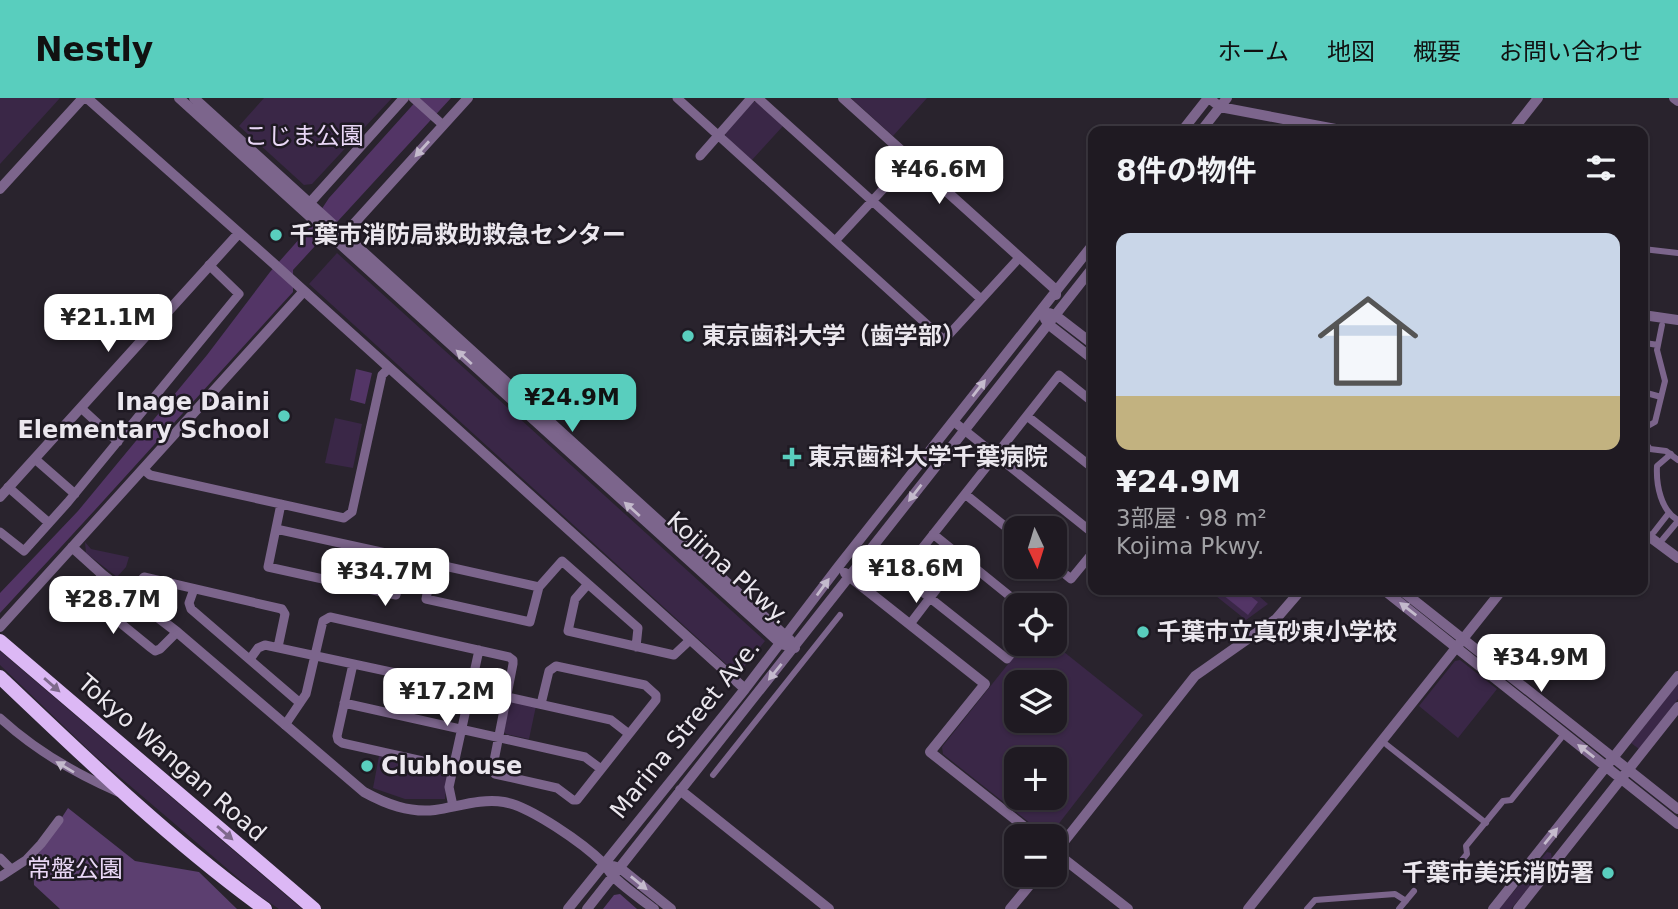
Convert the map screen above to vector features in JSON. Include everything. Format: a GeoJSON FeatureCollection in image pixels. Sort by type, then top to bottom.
{"type":"FeatureCollection","features":[{"type":"Feature","properties":{"kind":"highway","name":"Tokyo Wangan Road"},"geometry":{"type":"LineString","coordinates":[[0,641],[314,909]]}},
{"type":"Feature","properties":{"kind":"highway"},"geometry":{"type":"LineString","coordinates":[[0,677],[47,724],[127,796],[265,909]]}},
{"type":"Feature","properties":{"kind":"street"},"geometry":{"type":"LineString","coordinates":[[0,189],[85,98],[272,262],[745,689]]}},
{"type":"Feature","properties":{"kind":"street"},"geometry":{"type":"LineString","coordinates":[[179,98],[306,207]]}},
{"type":"Feature","properties":{"kind":"street"},"geometry":{"type":"LineString","coordinates":[[194,98],[306,207]]}},
{"type":"Feature","properties":{"kind":"street"},"geometry":{"type":"LineString","coordinates":[[306,207],[404,98]]}},
{"type":"Feature","properties":{"kind":"street"},"geometry":{"type":"LineString","coordinates":[[413,98],[443,125]]}},
{"type":"Feature","properties":{"kind":"street"},"geometry":{"type":"LineString","coordinates":[[341,238],[468,98]]}},
{"type":"Feature","properties":{"kind":"street"},"geometry":{"type":"LineString","coordinates":[[677,98],[944,340],[1019,258]]}},
{"type":"Feature","properties":{"kind":"street"},"geometry":{"type":"LineString","coordinates":[[700,156],[751,98]]}},
{"type":"Feature","properties":{"kind":"street"},"geometry":{"type":"LineString","coordinates":[[758,98],[981,299]]}},
{"type":"Feature","properties":{"kind":"street"},"geometry":{"type":"LineString","coordinates":[[843,98],[1056,290],[1052,319]]}},
{"type":"Feature","properties":{"kind":"street"},"geometry":{"type":"LineString","coordinates":[[1186,126],[1208,98],[1325,126]]}},
{"type":"Feature","properties":{"kind":"street"},"geometry":{"type":"LineString","coordinates":[[1517,126],[1538,98]]}},
{"type":"Feature","properties":{"kind":"street"},"geometry":{"type":"LineString","coordinates":[[1205,126],[1224,102]]}},
{"type":"Feature","properties":{"kind":"street"},"geometry":{"type":"LineString","coordinates":[[835,241],[911,159]]}},
{"type":"Feature","properties":{"kind":"street","name":"Kojima Pkwy."},"geometry":{"type":"LineString","coordinates":[[306,207],[795,648]]}},
{"type":"Feature","properties":{"kind":"street"},"geometry":{"type":"LineString","coordinates":[[0,497],[239,233]]}},
{"type":"Feature","properties":{"kind":"street","name":"Marina Street Ave."},"geometry":{"type":"LineString","coordinates":[[568,909],[784,640],[838,567],[1088,250]]}},
{"type":"Feature","properties":{"kind":"street"},"geometry":{"type":"LineString","coordinates":[[1648,250],[1678,254]]}},
{"type":"Feature","properties":{"kind":"street"},"geometry":{"type":"LineString","coordinates":[[0,532],[24,551],[75,494],[240,294],[209,265]]}},
{"type":"Feature","properties":{"kind":"street","name":"Marina Street Ave."},"geometry":{"type":"LineString","coordinates":[[587,909],[1088,274]]}},
{"type":"Feature","properties":{"kind":"street"},"geometry":{"type":"LineString","coordinates":[[0,627],[301,289]]}},
{"type":"Feature","properties":{"kind":"street"},"geometry":{"type":"LineString","coordinates":[[1040,311],[1088,341]]}},
{"type":"Feature","properties":{"kind":"street"},"geometry":{"type":"LineString","coordinates":[[1648,316],[1678,320]]}},
{"type":"Feature","properties":{"kind":"street"},"geometry":{"type":"LineString","coordinates":[[1052,319],[1088,354]]}},
{"type":"Feature","properties":{"kind":"street"},"geometry":{"type":"LineString","coordinates":[[1648,427],[1655,422],[1665,377],[1657,350],[1662,326]]}},
{"type":"Feature","properties":{"kind":"street"},"geometry":{"type":"LineString","coordinates":[[1648,342],[1658,345]]}},
{"type":"Feature","properties":{"kind":"street"},"geometry":{"type":"LineString","coordinates":[[143,469],[150,475],[344,518],[352,512],[382,375],[389,368]]}},
{"type":"Feature","properties":{"kind":"street"},"geometry":{"type":"LineString","coordinates":[[1009,656],[1007,659],[901,575],[1059,375],[1088,398]]}},
{"type":"Feature","properties":{"kind":"street"},"geometry":{"type":"LineString","coordinates":[[1648,393],[1661,397]]}},
{"type":"Feature","properties":{"kind":"street"},"geometry":{"type":"LineString","coordinates":[[81,408],[118,442]]}},
{"type":"Feature","properties":{"kind":"street"},"geometry":{"type":"LineString","coordinates":[[1027,416],[1088,464]]}},
{"type":"Feature","properties":{"kind":"street"},"geometry":{"type":"LineString","coordinates":[[953,421],[1088,529]]}},
{"type":"Feature","properties":{"kind":"street"},"geometry":{"type":"LineString","coordinates":[[1648,447],[1671,454],[1678,460]]}},
{"type":"Feature","properties":{"kind":"street"},"geometry":{"type":"LineString","coordinates":[[1652,450],[1652,460],[1657,466],[1658,484],[1668,514],[1678,521],[1663,539]]}},
{"type":"Feature","properties":{"kind":"street"},"geometry":{"type":"LineString","coordinates":[[1657,466],[1671,454]]}},
{"type":"Feature","properties":{"kind":"street"},"geometry":{"type":"LineString","coordinates":[[35,458],[75,494]]}},
{"type":"Feature","properties":{"kind":"street"},"geometry":{"type":"LineString","coordinates":[[8,487],[49,523]]}},
{"type":"Feature","properties":{"kind":"street"},"geometry":{"type":"LineString","coordinates":[[965,494],[1004,526]]}},
{"type":"Feature","properties":{"kind":"street"},"geometry":{"type":"LineString","coordinates":[[281,504],[268,567],[396,596],[404,557]]}},
{"type":"Feature","properties":{"kind":"street"},"geometry":{"type":"LineString","coordinates":[[1668,514],[1648,532],[1678,558]]}},
{"type":"Feature","properties":{"kind":"street"},"geometry":{"type":"LineString","coordinates":[[276,529],[539,587]]}},
{"type":"Feature","properties":{"kind":"street"},"geometry":{"type":"LineString","coordinates":[[933,534],[1006,593]]}},
{"type":"Feature","properties":{"kind":"street"},"geometry":{"type":"LineString","coordinates":[[72,547],[103,575],[177,632],[349,781],[386,804],[411,810],[504,802],[521,807],[545,819],[671,909]]}},
{"type":"Feature","properties":{"kind":"street"},"geometry":{"type":"LineString","coordinates":[[909,624],[961,557]]}},
{"type":"Feature","properties":{"kind":"street"},"geometry":{"type":"LineString","coordinates":[[1068,576],[1072,579],[1088,559]]}},
{"type":"Feature","properties":{"kind":"street"},"geometry":{"type":"LineString","coordinates":[[433,564],[426,599],[530,622],[539,587],[562,561],[638,628],[636,647]]}},
{"type":"Feature","properties":{"kind":"street"},"geometry":{"type":"LineString","coordinates":[[838,567],[985,684],[930,752],[1021,824]]}},
{"type":"Feature","properties":{"kind":"street"},"geometry":{"type":"LineString","coordinates":[[103,575],[90,589],[91,599],[151,648],[155,651],[160,649],[177,632]]}},
{"type":"Feature","properties":{"kind":"street"},"geometry":{"type":"LineString","coordinates":[[128,595],[144,577],[282,609],[285,614],[278,647]]}},
{"type":"Feature","properties":{"kind":"street"},"geometry":{"type":"LineString","coordinates":[[588,584],[575,599],[568,631],[674,655],[690,640]]}},
{"type":"Feature","properties":{"kind":"street"},"geometry":{"type":"LineString","coordinates":[[194,589],[189,603],[191,609],[300,703]]}},
{"type":"Feature","properties":{"kind":"street"},"geometry":{"type":"LineString","coordinates":[[1067,838],[1195,676],[1276,619],[1297,595]]}},
{"type":"Feature","properties":{"kind":"street"},"geometry":{"type":"LineString","coordinates":[[1391,595],[1460,643]]}},
{"type":"Feature","properties":{"kind":"street"},"geometry":{"type":"LineString","coordinates":[[1407,595],[1460,643],[1625,774],[1678,810]]}},
{"type":"Feature","properties":{"kind":"street"},"geometry":{"type":"LineString","coordinates":[[1248,909],[1498,595]]}},
{"type":"Feature","properties":{"kind":"street"},"geometry":{"type":"LineString","coordinates":[[713,775],[840,615]]}},
{"type":"Feature","properties":{"kind":"street"},"geometry":{"type":"LineString","coordinates":[[285,725],[306,694],[323,621],[330,617],[480,650],[513,660],[492,771],[495,774],[557,788],[573,800],[577,800],[656,700],[653,690],[645,685],[556,666],[549,671],[541,704]]}},
{"type":"Feature","properties":{"kind":"street"},"geometry":{"type":"LineString","coordinates":[[250,659],[261,645],[278,647],[470,690]]}},
{"type":"Feature","properties":{"kind":"street"},"geometry":{"type":"LineString","coordinates":[[453,806],[449,787],[480,650]]}},
{"type":"Feature","properties":{"kind":"street"},"geometry":{"type":"LineString","coordinates":[[353,664],[338,740],[454,768]]}},
{"type":"Feature","properties":{"kind":"street"},"geometry":{"type":"LineString","coordinates":[[1493,909],[1678,676]]}},
{"type":"Feature","properties":{"kind":"street"},"geometry":{"type":"LineString","coordinates":[[507,697],[611,720],[629,734]]}},
{"type":"Feature","properties":{"kind":"street"},"geometry":{"type":"LineString","coordinates":[[344,703],[585,757],[601,769]]}},
{"type":"Feature","properties":{"kind":"street"},"geometry":{"type":"LineString","coordinates":[[1518,909],[1678,707]]}},
{"type":"Feature","properties":{"kind":"street"},"geometry":{"type":"LineString","coordinates":[[0,718],[25,741],[56,762],[80,776],[127,796]]}},
{"type":"Feature","properties":{"kind":"street"},"geometry":{"type":"LineString","coordinates":[[1457,866],[1466,854],[1466,846],[1503,802],[1511,800],[1561,738]]}},
{"type":"Feature","properties":{"kind":"street"},"geometry":{"type":"LineString","coordinates":[[1387,745],[1486,823]]}},
{"type":"Feature","properties":{"kind":"street"},"geometry":{"type":"LineString","coordinates":[[1625,774],[1678,824]]}},
{"type":"Feature","properties":{"kind":"street"},"geometry":{"type":"LineString","coordinates":[[680,790],[830,909]]}},
{"type":"Feature","properties":{"kind":"street"},"geometry":{"type":"LineString","coordinates":[[0,877],[26,860],[59,820]]}},
{"type":"Feature","properties":{"kind":"street"},"geometry":{"type":"LineString","coordinates":[[0,858],[11,869]]}},
{"type":"Feature","properties":{"kind":"street"},"geometry":{"type":"LineString","coordinates":[[1067,861],[1128,909]]}},
{"type":"Feature","properties":{"kind":"street"},"geometry":{"type":"LineString","coordinates":[[617,873],[651,908]]}},
{"type":"Feature","properties":{"kind":"street"},"geometry":{"type":"LineString","coordinates":[[230,881],[260,909]]}},
{"type":"Feature","properties":{"kind":"street"},"geometry":{"type":"LineString","coordinates":[[1010,909],[1028,887]]}},
{"type":"Feature","properties":{"kind":"street"},"geometry":{"type":"LineString","coordinates":[[1399,909],[1414,891]]}},
{"type":"Feature","properties":{"kind":"street"},"geometry":{"type":"LineString","coordinates":[[1307,909],[1315,900],[1395,894],[1406,901]]}},
{"type":"Feature","properties":{"kind":"green space"},"geometry":{"type":"Polygon","coordinates":[[[0,98],[60,98],[0,164],[0,98]]]}},
{"type":"Feature","properties":{"kind":"green space","name":"こじま公園"},"geometry":{"type":"Polygon","coordinates":[[[264,98],[392,98],[312,184],[304,185],[239,126],[264,98]]]}},
{"type":"Feature","properties":{"kind":"green space"},"geometry":{"type":"Polygon","coordinates":[[[851,98],[927,98],[893,136],[851,98]]]}},
{"type":"Feature","properties":{"kind":"green space"},"geometry":{"type":"Polygon","coordinates":[[[753,102],[757,102],[783,126],[752,160],[726,137],[725,133],[753,102]]]}},
{"type":"Feature","properties":{"kind":"green space"},"geometry":{"type":"Polygon","coordinates":[[[337,253],[765,641],[740,672],[736,673],[309,284],[337,253]]]}},
{"type":"Feature","properties":{"kind":"green space"},"geometry":{"type":"Polygon","coordinates":[[[335,418],[362,424],[353,468],[325,463],[335,418]]]}},
{"type":"Feature","properties":{"kind":"green space"},"geometry":{"type":"Polygon","coordinates":[[[85,542],[91,549],[129,557],[126,567],[117,577],[86,553],[85,542]]]}},
{"type":"Feature","properties":{"kind":"green space"},"geometry":{"type":"Polygon","coordinates":[[[1258,595],[1268,604],[1246,620],[1216,596],[1258,595]]]}},
{"type":"Feature","properties":{"kind":"green space"},"geometry":{"type":"Polygon","coordinates":[[[0,651],[302,909],[279,909],[257,894],[94,755],[0,665],[0,651]]]}},
{"type":"Feature","properties":{"kind":"green space"},"geometry":{"type":"Polygon","coordinates":[[[1067,654],[1143,715],[1059,824],[1031,824],[1014,810],[1067,810],[1067,747],[1004,747],[1004,802],[943,754],[942,747],[1014,656],[1067,654]]]}},
{"type":"Feature","properties":{"kind":"green space"},"geometry":{"type":"Polygon","coordinates":[[[1460,660],[1497,689],[1458,738],[1419,706],[1455,661],[1460,660]]]}},
{"type":"Feature","properties":{"kind":"green space"},"geometry":{"type":"Polygon","coordinates":[[[1678,683],[1678,699],[1639,749],[1631,743],[1678,683]]]}},
{"type":"Feature","properties":{"kind":"green space"},"geometry":{"type":"Polygon","coordinates":[[[509,703],[536,706],[529,739],[504,732],[509,703]]]}},
{"type":"Feature","properties":{"kind":"green space"},"geometry":{"type":"Polygon","coordinates":[[[379,756],[448,771],[445,799],[405,799],[373,788],[379,756]]]}},
{"type":"Feature","properties":{"kind":"green space","name":"常盤公園"},"geometry":{"type":"Polygon","coordinates":[[[68,808],[135,861],[199,872],[237,909],[60,909],[34,885],[33,862],[68,808]]]}},
{"type":"Feature","properties":{"kind":"green space"},"geometry":{"type":"Polygon","coordinates":[[[1547,852],[1551,853],[1552,859],[1511,909],[1499,909],[1547,852]]]}},
{"type":"Feature","properties":{"kind":"green space"},"geometry":{"type":"Polygon","coordinates":[[[620,894],[637,909],[603,909],[614,895],[620,894]]]}},
{"type":"Feature","properties":{"kind":"shaded area"},"geometry":{"type":"Polygon","coordinates":[[[419,98],[451,98],[293,270],[293,292],[0,613],[0,593],[78,511],[207,355],[270,272],[309,228],[329,198],[419,98]]]}},
{"type":"Feature","properties":{"kind":"shaded area"},"geometry":{"type":"Polygon","coordinates":[[[356,369],[372,373],[365,404],[350,400],[356,369]]]}},
{"type":"Feature","properties":{"kind":"shaded area"},"geometry":{"type":"Polygon","coordinates":[[[1223,595],[1249,595],[1258,602],[1248,615],[1223,595]]]}},
{"type":"Feature","properties":{"kind":"place","name":"千葉市消防局救助救急センター"},"geometry":{"type":"Point","coordinates":[276,235]}},
{"type":"Feature","properties":{"kind":"place","name":"東京歯科大学（歯学部）"},"geometry":{"type":"Point","coordinates":[688,336]}},
{"type":"Feature","properties":{"kind":"place","name":"Inage Daini Elementary School"},"geometry":{"type":"Point","coordinates":[284,416]}},
{"type":"Feature","properties":{"kind":"place","name":"東京歯科大学千葉病院"},"geometry":{"type":"Point","coordinates":[792,457]}},
{"type":"Feature","properties":{"kind":"place","name":"千葉市立真砂東小学校"},"geometry":{"type":"Point","coordinates":[1143,632]}},
{"type":"Feature","properties":{"kind":"place","name":"Clubhouse"},"geometry":{"type":"Point","coordinates":[367,766]}},
{"type":"Feature","properties":{"kind":"place","name":"千葉市美浜消防署"},"geometry":{"type":"Point","coordinates":[1608,873]}}]}
